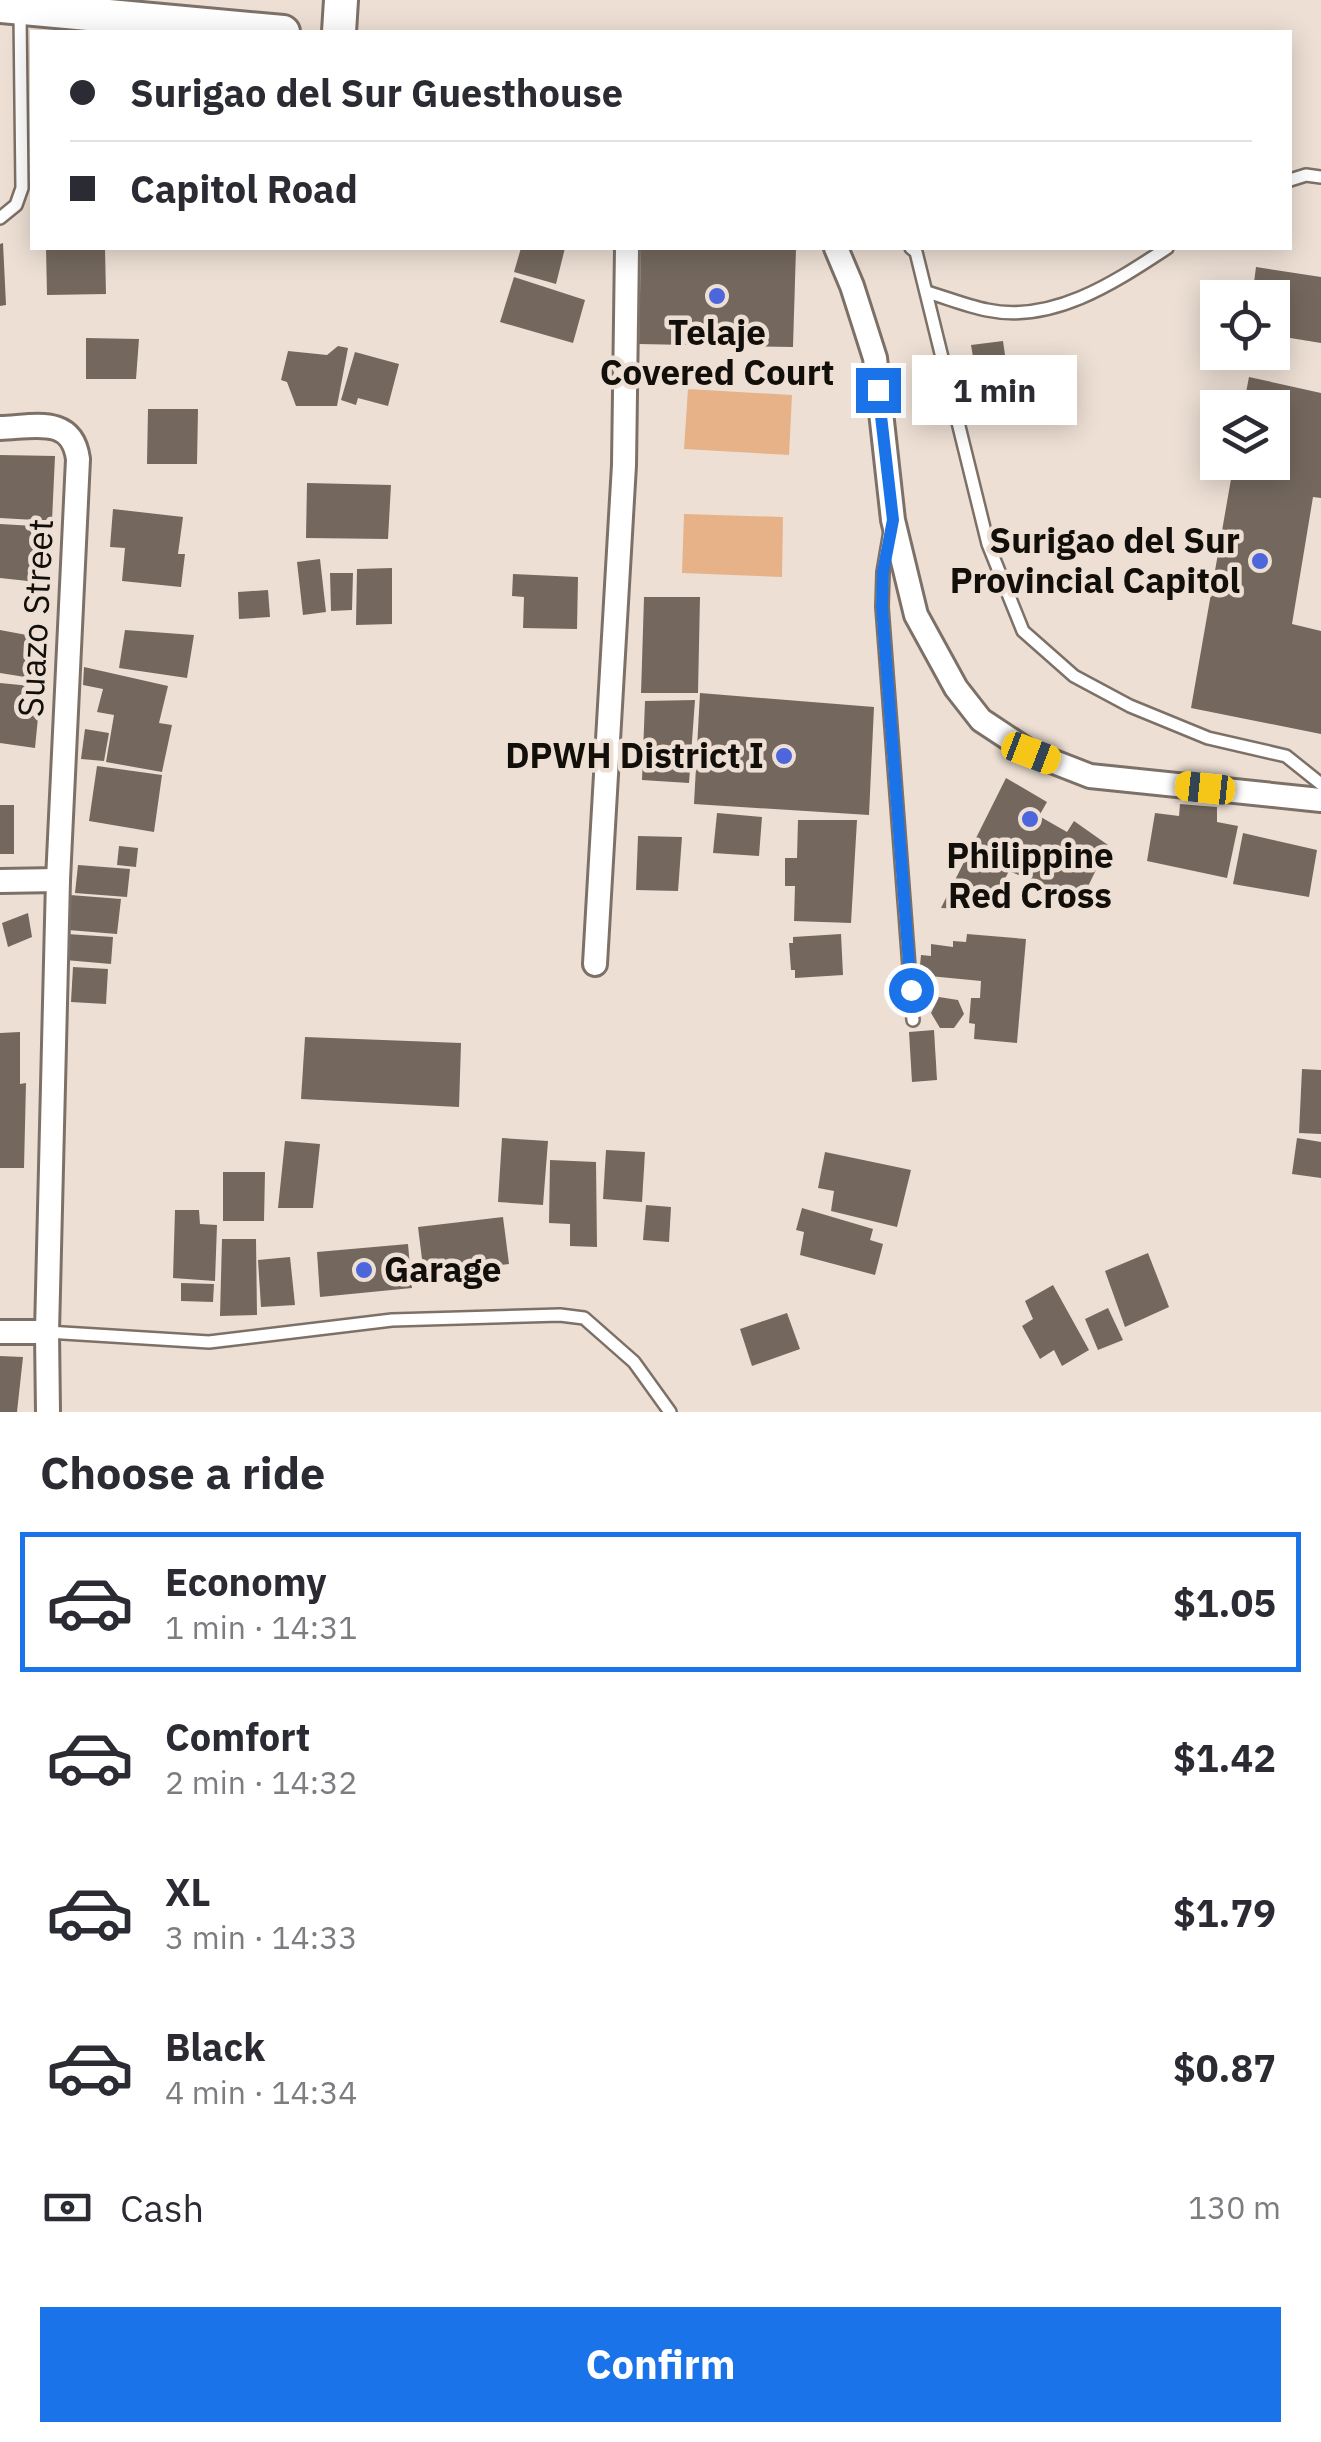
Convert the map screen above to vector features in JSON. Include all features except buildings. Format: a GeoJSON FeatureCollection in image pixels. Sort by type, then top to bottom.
{"type":"FeatureCollection","features":[{"type":"Feature","properties":{"kind":"main road"},"geometry":{"type":"LineString","coordinates":[[339,30],[342,0]]}},
{"type":"Feature","properties":{"kind":"main road"},"geometry":{"type":"LineString","coordinates":[[10,7],[261,30]]}},
{"type":"Feature","properties":{"kind":"street"},"geometry":{"type":"LineString","coordinates":[[596,964],[624,465],[627,250]]}},
{"type":"Feature","properties":{"kind":"street"},"geometry":{"type":"LineString","coordinates":[[837,250],[874,358],[893,520],[916,615],[956,688],[981,720],[1031,753],[1090,776],[1321,800]]}},
{"type":"Feature","properties":{"kind":"street","name":"Suazo Street"},"geometry":{"type":"LineString","coordinates":[[0,428],[53,427],[66,431],[76,446],[78,459],[58,880],[48,1412]]}},
{"type":"Feature","properties":{"kind":"street"},"geometry":{"type":"LineString","coordinates":[[0,881],[58,880]]}},
{"type":"Feature","properties":{"kind":"street"},"geometry":{"type":"LineString","coordinates":[[0,1332],[47,1332]]}},
{"type":"Feature","properties":{"kind":"lane"},"geometry":{"type":"LineString","coordinates":[[0,218],[16,205],[22,188],[10,7]]}},
{"type":"Feature","properties":{"kind":"lane"},"geometry":{"type":"LineString","coordinates":[[1292,179],[1306,174],[1321,177]]}},
{"type":"Feature","properties":{"kind":"lane"},"geometry":{"type":"LineString","coordinates":[[914,250],[988,544],[1023,631],[1074,676],[1130,706],[1208,738],[1286,756],[1321,784]]}},
{"type":"Feature","properties":{"kind":"lane"},"geometry":{"type":"LineString","coordinates":[[927,292],[990,311],[1040,310],[1088,296],[1164,250]]}},
{"type":"Feature","properties":{"kind":"lane"},"geometry":{"type":"LineString","coordinates":[[893,520],[883,572],[882,607],[913,1020]]}},
{"type":"Feature","properties":{"kind":"lane"},"geometry":{"type":"LineString","coordinates":[[47,1332],[209,1342],[392,1320],[572,1316],[584,1318],[634,1362],[670,1412]]}},
{"type":"Feature","properties":{"kind":"shaded area"},"geometry":{"type":"Polygon","coordinates":[[[688,389],[792,395],[789,455],[684,449],[688,389]]]}},
{"type":"Feature","properties":{"kind":"shaded area"},"geometry":{"type":"Polygon","coordinates":[[[684,514],[783,517],[782,577],[682,573],[684,514]]]}},
{"type":"Feature","properties":{"kind":"place","name":"Telaje Covered Court"},"geometry":{"type":"Point","coordinates":[717,296]}},
{"type":"Feature","properties":{"kind":"place","name":"Surigao del Sur Provincial Capitol"},"geometry":{"type":"Point","coordinates":[1260,561]}},
{"type":"Feature","properties":{"kind":"place","name":"DPWH District I"},"geometry":{"type":"Point","coordinates":[784,756]}},
{"type":"Feature","properties":{"kind":"place","name":"Philippine Red Cross"},"geometry":{"type":"Point","coordinates":[1030,819]}},
{"type":"Feature","properties":{"kind":"place","name":"Garage"},"geometry":{"type":"Point","coordinates":[364,1270]}},
{"type":"Feature","properties":{"kind":"route"},"geometry":{"type":"LineString","coordinates":[[878,390],[893,520],[883,572],[882,607],[911,990]]}}]}
